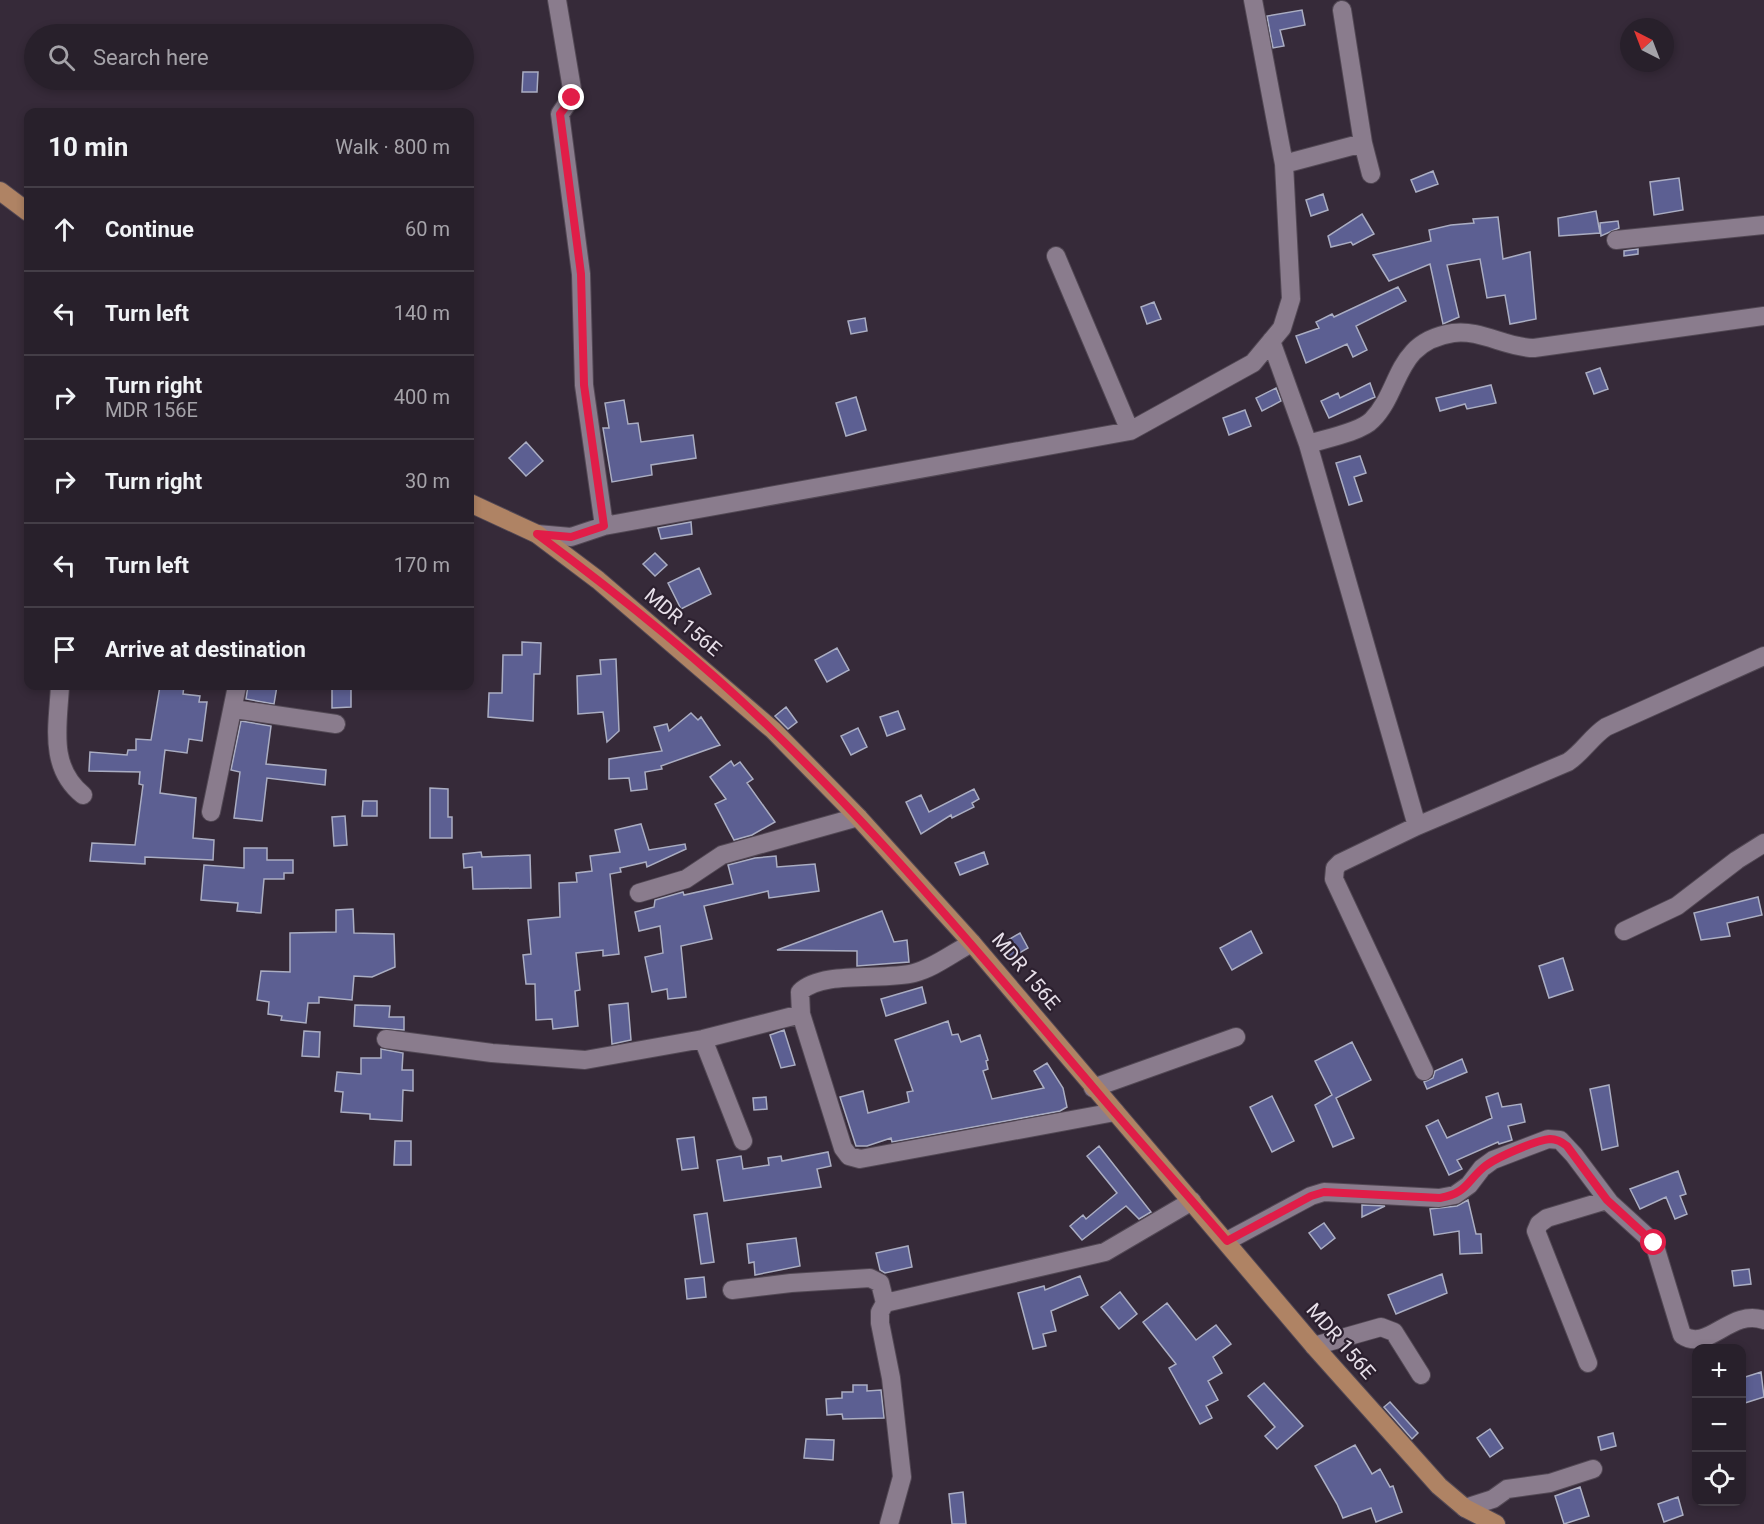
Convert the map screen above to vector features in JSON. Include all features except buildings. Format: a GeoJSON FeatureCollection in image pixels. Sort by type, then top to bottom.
{"type":"FeatureCollection","features":[{"type":"Feature","properties":{"kind":"main road"},"geometry":{"type":"LineString","coordinates":[[0,191],[24,209]]}},
{"type":"Feature","properties":{"kind":"main road","name":"MDR 156E"},"geometry":{"type":"LineString","coordinates":[[474,505],[537,534],[598,580],[772,730],[858,817],[972,943],[1314,1346],[1439,1486],[1465,1508],[1496,1524]]}},
{"type":"Feature","properties":{"kind":"street"},"geometry":{"type":"LineString","coordinates":[[557,0],[573,95],[560,114],[581,274],[584,385],[604,526]]}},
{"type":"Feature","properties":{"kind":"street"},"geometry":{"type":"LineString","coordinates":[[537,534],[571,537],[604,526],[1130,431],[1253,363],[1282,328],[1291,299],[1284,164],[1253,0]]}},
{"type":"Feature","properties":{"kind":"street"},"geometry":{"type":"LineString","coordinates":[[1342,10],[1363,143],[1371,174]]}},
{"type":"Feature","properties":{"kind":"street"},"geometry":{"type":"LineString","coordinates":[[1284,164],[1363,143]]}},
{"type":"Feature","properties":{"kind":"street"},"geometry":{"type":"LineString","coordinates":[[1616,240],[1764,225]]}},
{"type":"Feature","properties":{"kind":"street"},"geometry":{"type":"LineString","coordinates":[[1056,256],[1130,431]]}},
{"type":"Feature","properties":{"kind":"street"},"geometry":{"type":"LineString","coordinates":[[1308,444],[1365,426],[1378,412],[1407,358],[1418,349],[1452,333],[1466,333],[1521,348],[1534,348],[1764,316]]}},
{"type":"Feature","properties":{"kind":"street"},"geometry":{"type":"LineString","coordinates":[[1271,341],[1308,444],[1417,826]]}},
{"type":"Feature","properties":{"kind":"street"},"geometry":{"type":"LineString","coordinates":[[1424,1071],[1333,872],[1340,863],[1417,826],[1568,762],[1587,748],[1596,734],[1606,727],[1764,656]]}},
{"type":"Feature","properties":{"kind":"street"},"geometry":{"type":"LineString","coordinates":[[60,690],[58,758],[66,778],[83,795]]}},
{"type":"Feature","properties":{"kind":"street"},"geometry":{"type":"LineString","coordinates":[[211,812],[236,690]]}},
{"type":"Feature","properties":{"kind":"street"},"geometry":{"type":"LineString","coordinates":[[234,709],[336,724]]}},
{"type":"Feature","properties":{"kind":"street"},"geometry":{"type":"LineString","coordinates":[[639,893],[686,879],[722,855],[858,817]]}},
{"type":"Feature","properties":{"kind":"street"},"geometry":{"type":"LineString","coordinates":[[1624,931],[1677,906],[1737,860],[1764,843]]}},
{"type":"Feature","properties":{"kind":"street"},"geometry":{"type":"LineString","coordinates":[[972,943],[917,973],[896,977],[820,981],[807,985],[800,992],[801,1014],[843,1148],[849,1156],[860,1159],[1115,1112]]}},
{"type":"Feature","properties":{"kind":"street"},"geometry":{"type":"LineString","coordinates":[[386,1040],[492,1053],[585,1060],[703,1039],[801,1014]]}},
{"type":"Feature","properties":{"kind":"street"},"geometry":{"type":"LineString","coordinates":[[1093,1088],[1236,1037]]}},
{"type":"Feature","properties":{"kind":"street"},"geometry":{"type":"LineString","coordinates":[[703,1039],[743,1141]]}},
{"type":"Feature","properties":{"kind":"street"},"geometry":{"type":"LineString","coordinates":[[1227,1241],[1305,1199],[1324,1192],[1440,1198],[1455,1195],[1469,1185],[1482,1168],[1493,1160],[1548,1139],[1560,1140],[1567,1146],[1607,1200],[1654,1243],[1682,1335],[1689,1340],[1699,1340],[1747,1316],[1764,1320]]}},
{"type":"Feature","properties":{"kind":"street"},"geometry":{"type":"LineString","coordinates":[[1588,1364],[1536,1231],[1539,1224],[1547,1218],[1607,1200]]}},
{"type":"Feature","properties":{"kind":"street"},"geometry":{"type":"LineString","coordinates":[[889,1524],[902,1478],[891,1378],[880,1323],[880,1311],[885,1303],[1105,1252],[1192,1201]]}},
{"type":"Feature","properties":{"kind":"street"},"geometry":{"type":"LineString","coordinates":[[732,1290],[791,1282],[870,1278],[880,1282],[885,1303]]}},
{"type":"Feature","properties":{"kind":"street"},"geometry":{"type":"LineString","coordinates":[[1314,1346],[1388,1328],[1394,1332],[1421,1376]]}},
{"type":"Feature","properties":{"kind":"street"},"geometry":{"type":"LineString","coordinates":[[1465,1508],[1493,1498],[1507,1490],[1550,1483],[1593,1469]]}},
{"type":"Feature","properties":{"kind":"route"},"geometry":{"type":"LineString","coordinates":[[572,98],[562,108],[560,114],[581,274],[584,385],[604,526],[571,537],[537,534],[598,580],[679,647],[772,730],[858,817],[972,943],[1093,1088],[1227,1241],[1311,1196],[1324,1192],[1440,1198],[1455,1195],[1469,1185],[1482,1168],[1493,1160],[1548,1139],[1560,1140],[1567,1146],[1607,1200],[1654,1243]]}}]}
